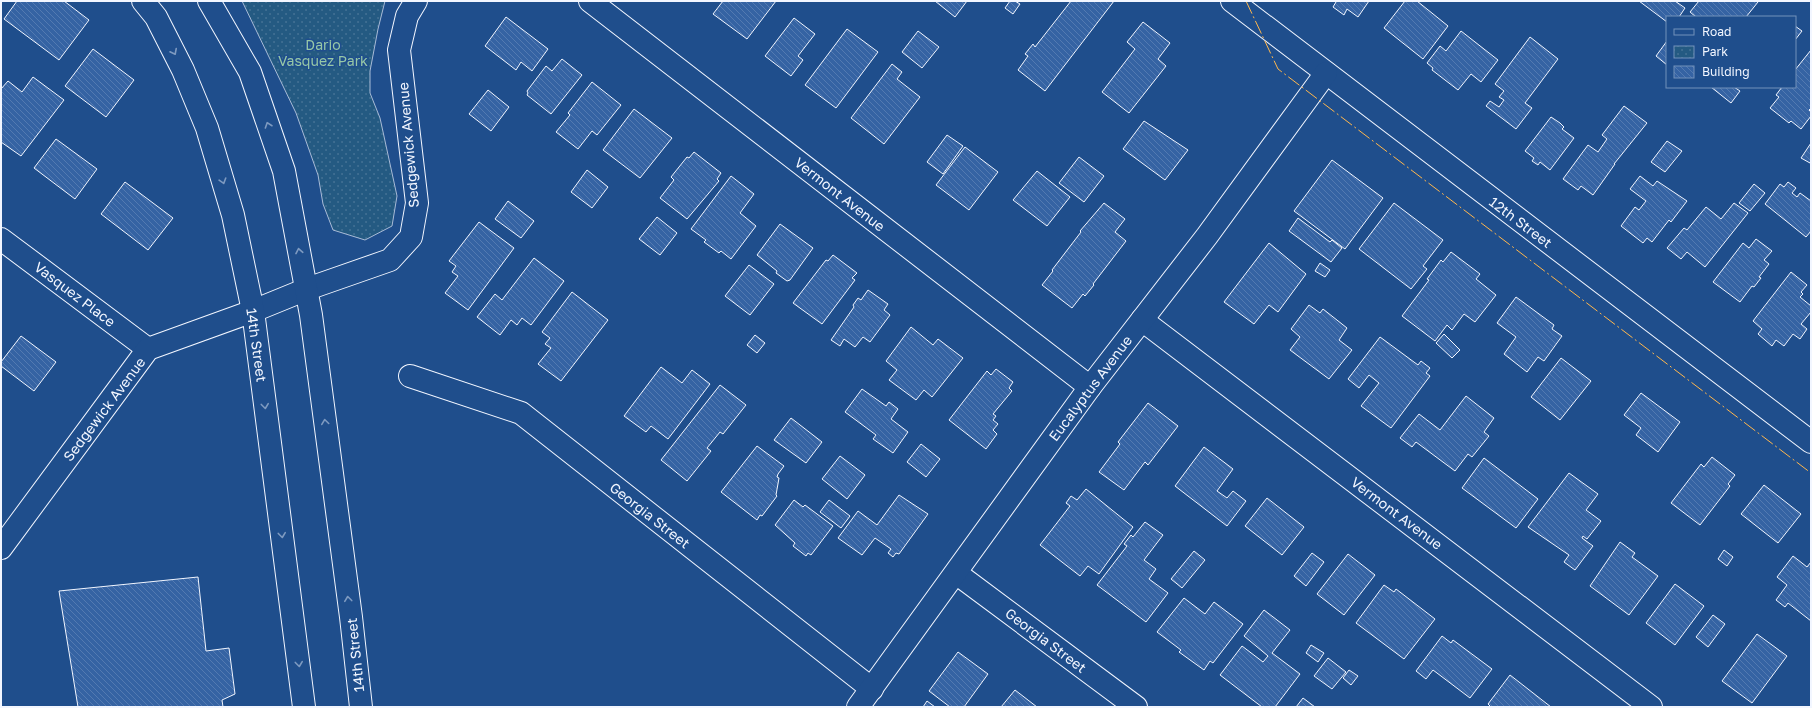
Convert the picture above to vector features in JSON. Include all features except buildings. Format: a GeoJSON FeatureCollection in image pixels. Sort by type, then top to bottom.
{"type":"FeatureCollection","features":[{"type":"Feature","properties":{"kind":"street","name":"14th Street"},"geometry":{"type":"LineString","coordinates":[[143,1],[156,17],[183,70],[207,128],[234,215],[253,312],[304,707]]}},
{"type":"Feature","properties":{"kind":"street","name":"14th Street"},"geometry":{"type":"LineString","coordinates":[[209,1],[250,72],[284,171],[307,289],[348,593],[361,707]]}},
{"type":"Feature","properties":{"kind":"street","name":"Sedgewick Avenue"},"geometry":{"type":"LineString","coordinates":[[1,548],[148,349],[253,312],[307,289],[390,260],[411,237],[416,203],[399,50],[407,16],[416,1]]}},
{"type":"Feature","properties":{"kind":"street","name":"Vermont Avenue"},"geometry":{"type":"LineString","coordinates":[[590,1],[1090,386]]}},
{"type":"Feature","properties":{"kind":"street","name":"12th Street"},"geometry":{"type":"LineString","coordinates":[[1246,5],[1326,73],[1811,442]]}},
{"type":"Feature","properties":{"kind":"street","name":"Eucalyptus Avenue"},"geometry":{"type":"LineString","coordinates":[[858,707],[1090,386],[1207,236],[1326,73]]}},
{"type":"Feature","properties":{"kind":"street","name":"Vasquez Place"},"geometry":{"type":"LineString","coordinates":[[1,240],[148,349]]}},
{"type":"Feature","properties":{"kind":"street","name":"Vermont Avenue"},"geometry":{"type":"LineString","coordinates":[[1142,320],[1652,707]]}},
{"type":"Feature","properties":{"kind":"street","name":"Georgia Street"},"geometry":{"type":"LineString","coordinates":[[410,376],[521,413],[872,689]]}},
{"type":"Feature","properties":{"kind":"street","name":"Georgia Street"},"geometry":{"type":"LineString","coordinates":[[956,573],[1136,707]]}},
{"type":"Feature","properties":{"kind":"green space","name":"Dario Vasquez Park"},"geometry":{"type":"Polygon","coordinates":[[[242,1],[385,1],[370,71],[370,93],[380,118],[397,196],[392,226],[365,240],[333,230],[323,204],[318,175],[296,113],[242,1]]]}},
{"type":"Feature","properties":{"kind":"power"},"geometry":{"type":"LineString","coordinates":[[1246,1],[1278,69],[1811,473]]}}]}
